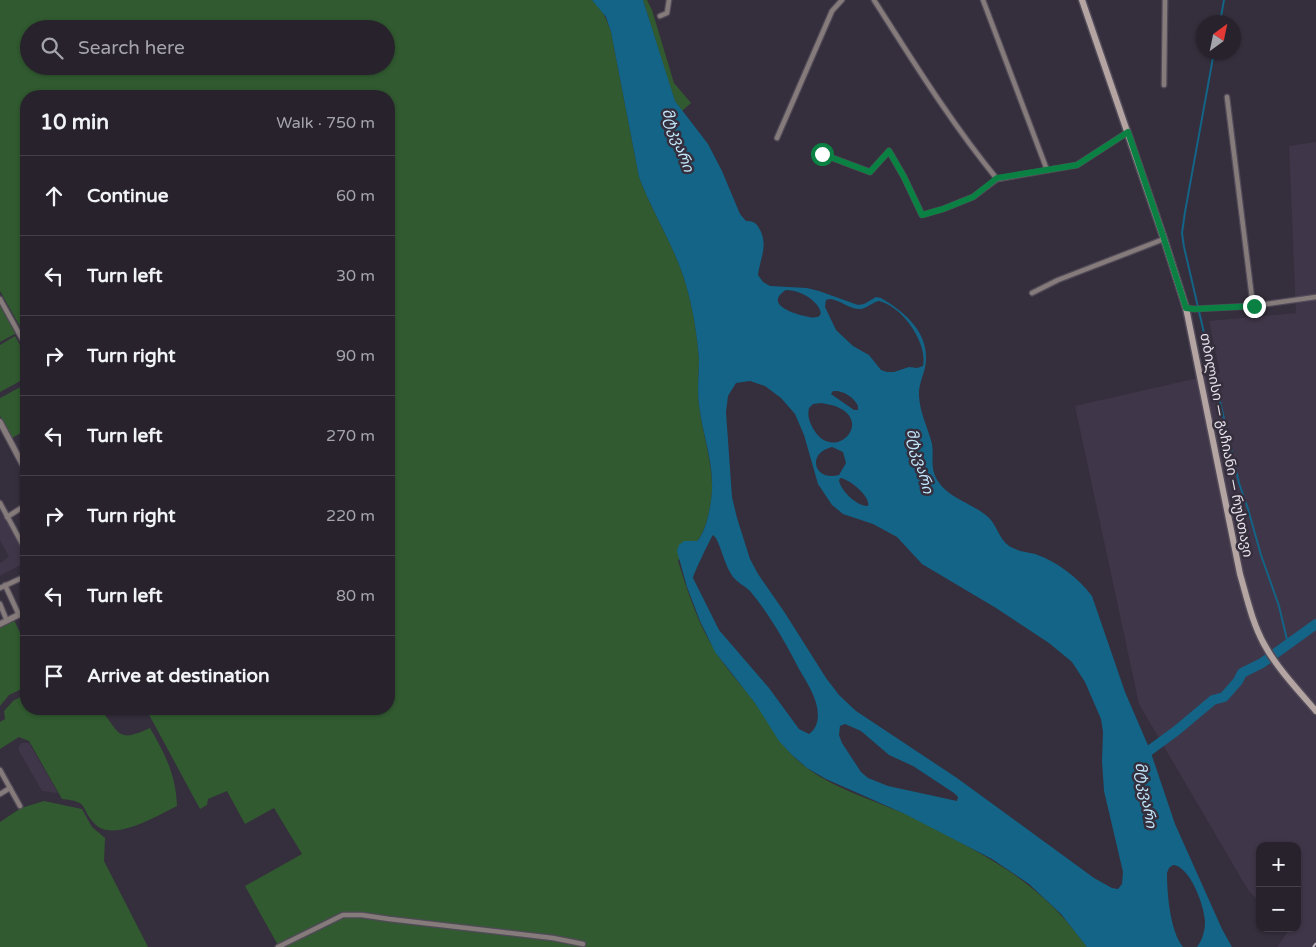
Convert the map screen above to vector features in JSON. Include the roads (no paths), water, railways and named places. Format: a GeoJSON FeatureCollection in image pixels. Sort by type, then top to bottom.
{"type":"FeatureCollection","features":[{"type":"Feature","properties":{"kind":"main road","name":"თბილისი — გაჩიანი — რუსთავი"},"geometry":{"type":"LineString","coordinates":[[1082,0],[1186,308],[1240,574],[1252,614],[1264,644],[1276,663],[1316,711]]}},
{"type":"Feature","properties":{"kind":"street"},"geometry":{"type":"LineString","coordinates":[[660,16],[667,13],[669,0]]}},
{"type":"Feature","properties":{"kind":"street"},"geometry":{"type":"LineString","coordinates":[[777,138],[832,11],[842,0]]}},
{"type":"Feature","properties":{"kind":"street"},"geometry":{"type":"LineString","coordinates":[[874,0],[941,103],[997,178]]}},
{"type":"Feature","properties":{"kind":"street"},"geometry":{"type":"LineString","coordinates":[[983,0],[1047,170]]}},
{"type":"Feature","properties":{"kind":"street"},"geometry":{"type":"LineString","coordinates":[[1164,84],[1165,0]]}},
{"type":"Feature","properties":{"kind":"street"},"geometry":{"type":"LineString","coordinates":[[1227,97],[1254,306]]}},
{"type":"Feature","properties":{"kind":"street"},"geometry":{"type":"LineString","coordinates":[[822,154],[870,172],[889,151],[922,215],[973,197],[997,178],[1077,165],[1128,132]]}},
{"type":"Feature","properties":{"kind":"street"},"geometry":{"type":"LineString","coordinates":[[1032,293],[1058,280],[1164,239]]}},
{"type":"Feature","properties":{"kind":"street"},"geometry":{"type":"LineString","coordinates":[[1186,308],[1254,306],[1316,297]]}},
{"type":"Feature","properties":{"kind":"street"},"geometry":{"type":"LineString","coordinates":[[0,299],[20,335]]}},
{"type":"Feature","properties":{"kind":"street"},"geometry":{"type":"LineString","coordinates":[[0,422],[20,460]]}},
{"type":"Feature","properties":{"kind":"street"},"geometry":{"type":"LineString","coordinates":[[0,503],[20,540]]}},
{"type":"Feature","properties":{"kind":"street"},"geometry":{"type":"LineString","coordinates":[[7,517],[20,509]]}},
{"type":"Feature","properties":{"kind":"street"},"geometry":{"type":"LineString","coordinates":[[0,624],[19,615],[3,586],[20,579]]}},
{"type":"Feature","properties":{"kind":"street"},"geometry":{"type":"LineString","coordinates":[[0,604],[7,621]]}},
{"type":"Feature","properties":{"kind":"street"},"geometry":{"type":"LineString","coordinates":[[0,770],[20,806]]}},
{"type":"Feature","properties":{"kind":"street"},"geometry":{"type":"LineString","coordinates":[[0,794],[10,788]]}},
{"type":"Feature","properties":{"kind":"street"},"geometry":{"type":"LineString","coordinates":[[278,947],[325,922],[343,915],[362,915],[553,938],[583,944]]}},
{"type":"Feature","properties":{"kind":"water","name":"მტკვარი"},"geometry":{"type":"Polygon","coordinates":[[[592,0],[643,0],[675,101],[708,144],[722,171],[740,214],[746,221],[757,224],[762,234],[764,246],[758,275],[763,282],[770,286],[807,288],[858,305],[864,304],[876,297],[881,298],[905,315],[918,330],[925,349],[926,359],[919,396],[922,414],[932,444],[934,474],[936,478],[952,495],[987,516],[1005,543],[1018,550],[1043,557],[1059,566],[1073,576],[1092,596],[1125,692],[1150,750],[1175,824],[1222,929],[1232,947],[1197,947],[1205,928],[1202,906],[1190,879],[1179,867],[1173,865],[1167,873],[1169,901],[1175,932],[1183,947],[1087,947],[1061,914],[1029,884],[992,859],[905,814],[826,779],[807,768],[779,741],[755,703],[715,652],[700,621],[687,587],[677,551],[679,545],[684,541],[697,541],[701,536],[709,514],[711,497],[710,464],[698,399],[699,359],[694,322],[681,271],[639,177],[611,32],[606,17],[592,0]],[[786,290],[780,295],[778,300],[780,305],[790,312],[809,317],[820,315],[817,305],[812,300],[796,291],[786,290]],[[830,299],[826,300],[825,307],[836,330],[853,346],[869,355],[881,370],[894,372],[909,367],[917,368],[923,366],[921,347],[917,337],[904,318],[888,304],[879,301],[857,309],[830,299]],[[750,381],[736,383],[728,396],[726,412],[732,497],[750,559],[826,678],[839,695],[856,711],[957,778],[1094,878],[1112,888],[1118,889],[1122,884],[1123,872],[1104,791],[1101,719],[1085,682],[1072,662],[1049,643],[996,608],[922,564],[897,537],[873,524],[843,514],[832,505],[818,484],[804,435],[795,414],[781,398],[765,386],[750,381]],[[833,391],[831,394],[854,410],[858,410],[858,406],[851,397],[841,392],[833,391]],[[821,403],[813,404],[809,408],[811,425],[823,440],[834,443],[843,440],[849,433],[852,425],[849,416],[839,408],[821,403]],[[832,447],[824,450],[816,460],[816,466],[819,471],[830,476],[839,475],[846,463],[843,452],[832,447]],[[840,478],[841,485],[855,501],[868,506],[863,493],[854,485],[840,478]],[[713,535],[693,578],[719,630],[769,688],[799,729],[809,734],[816,725],[818,715],[816,702],[810,687],[764,610],[750,591],[730,573],[716,538],[713,535]],[[845,724],[840,726],[839,735],[842,743],[861,772],[868,778],[888,786],[957,801],[958,797],[954,793],[913,766],[889,755],[861,731],[845,724]]]}},
{"type":"Feature","properties":{"kind":"waterway"},"geometry":{"type":"LineString","coordinates":[[1221,15],[1224,0]]}},
{"type":"Feature","properties":{"kind":"waterway"},"geometry":{"type":"LineString","coordinates":[[1213,60],[1182,233],[1239,483],[1279,606],[1288,644]]}},
{"type":"Feature","properties":{"kind":"waterway","name":"მტკვარი"},"geometry":{"type":"LineString","coordinates":[[1138,756],[1150,750],[1176,731],[1213,700],[1224,697],[1238,681],[1242,673],[1262,663],[1316,624]]}},
{"type":"Feature","properties":{"kind":"railway"},"geometry":{"type":"LineString","coordinates":[[1313,947],[1316,943]]}}]}
